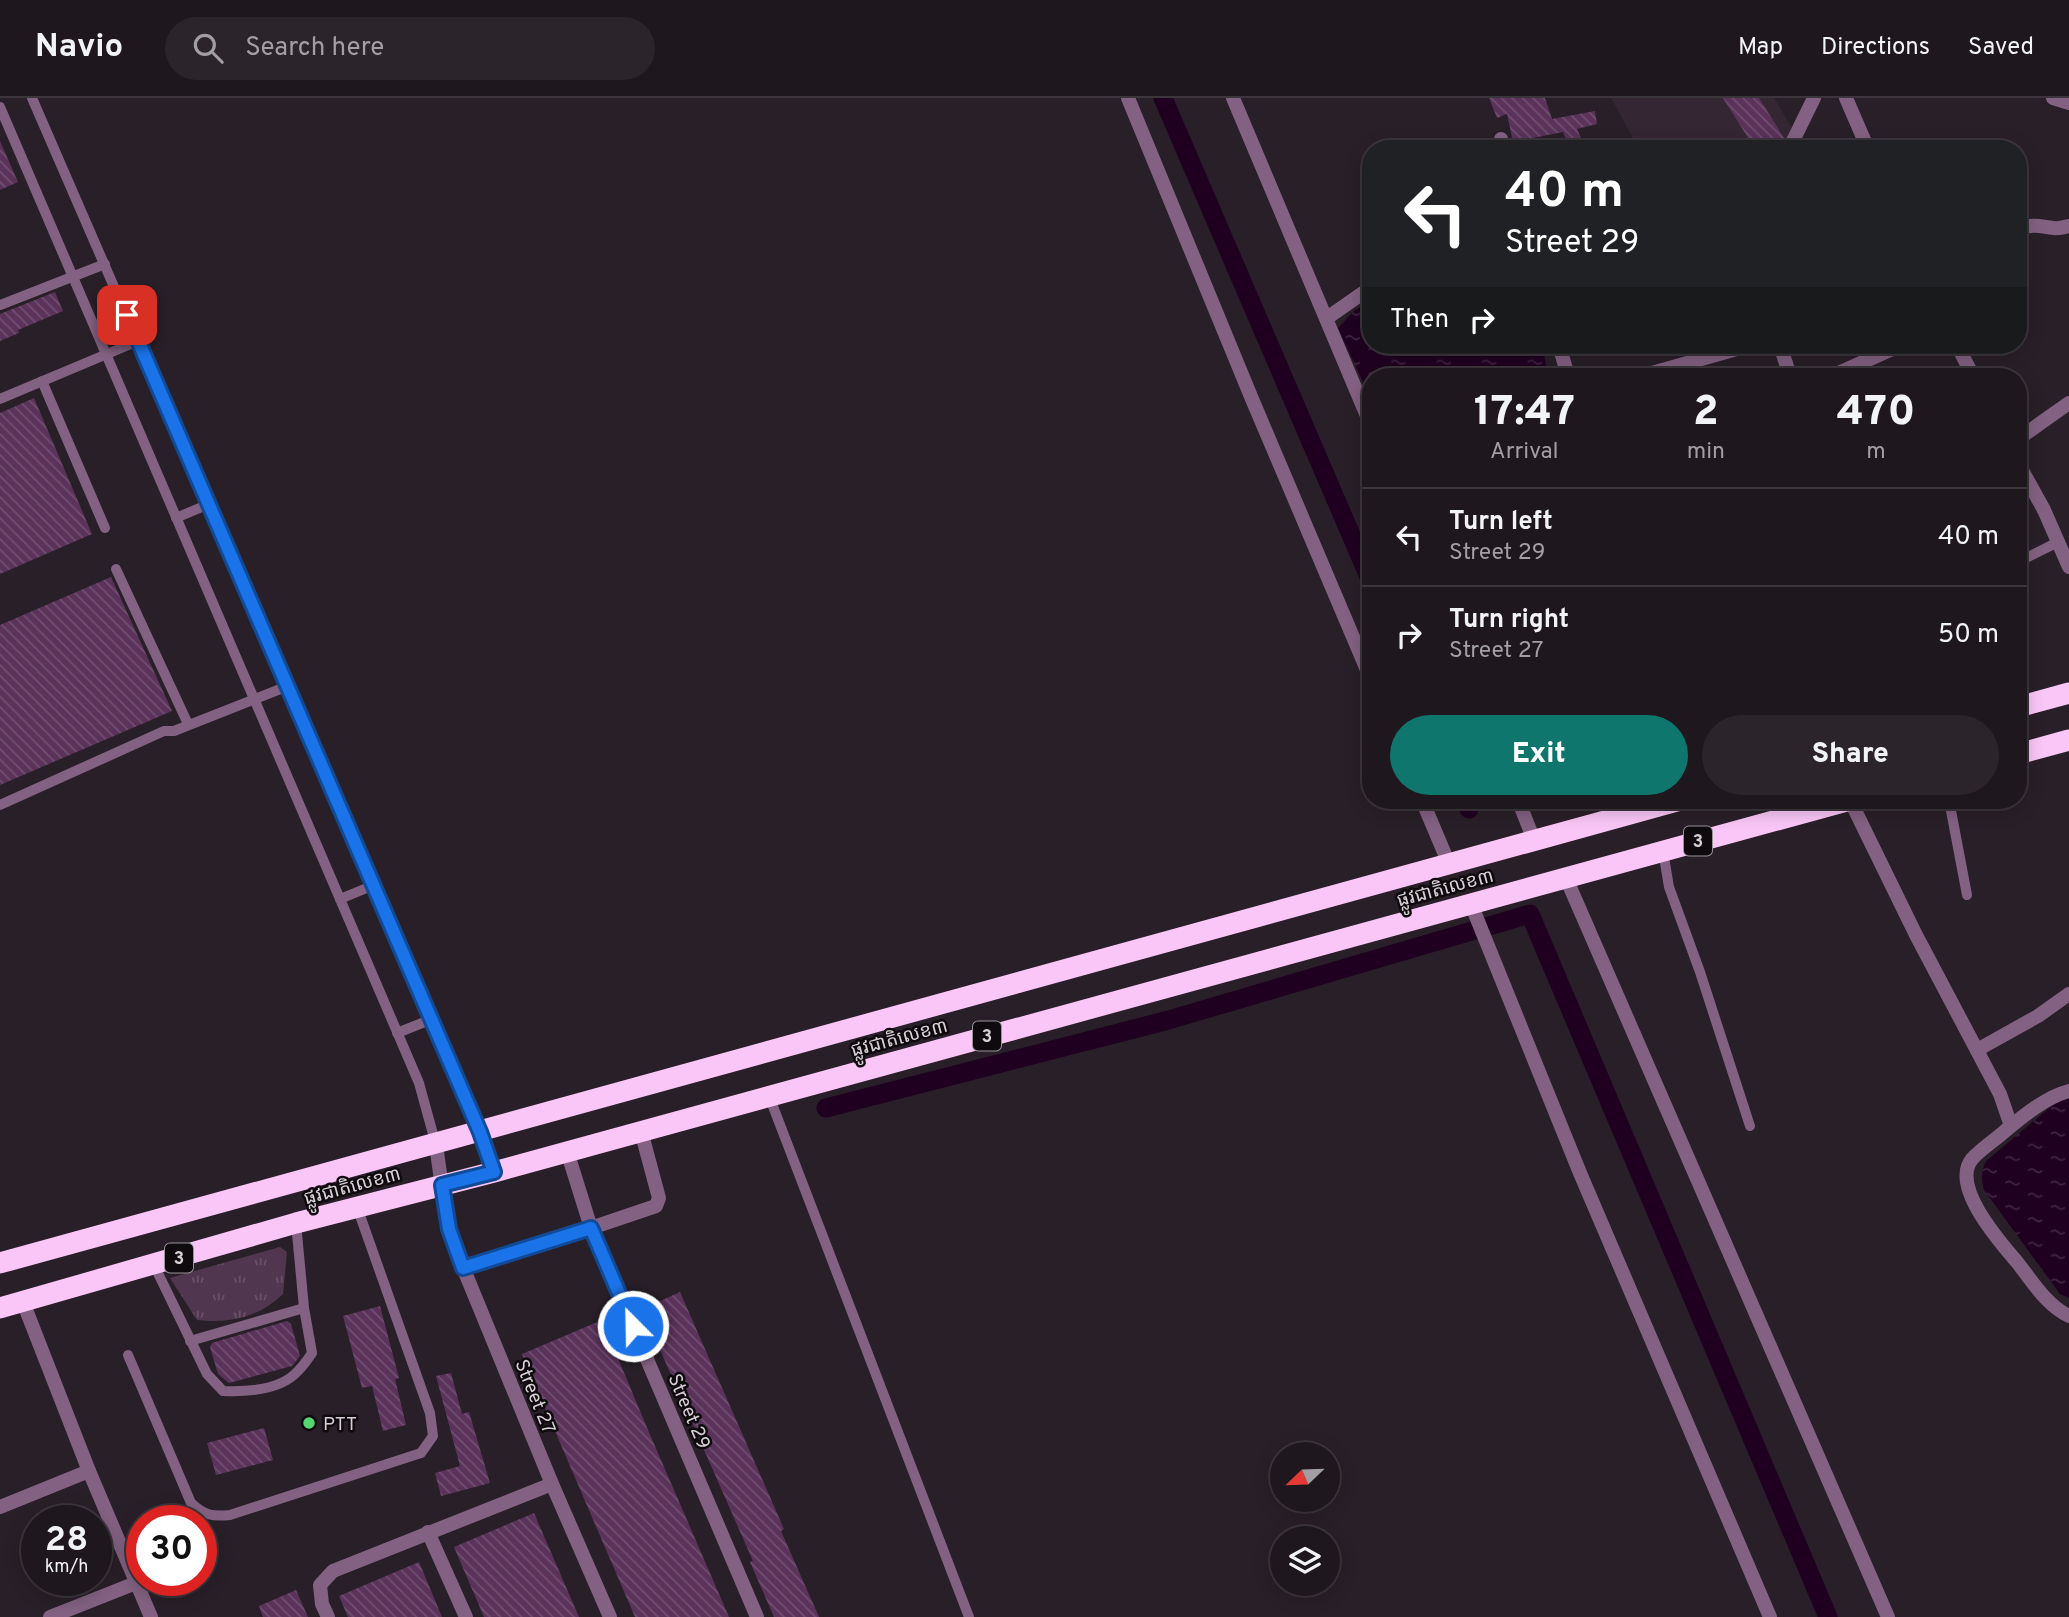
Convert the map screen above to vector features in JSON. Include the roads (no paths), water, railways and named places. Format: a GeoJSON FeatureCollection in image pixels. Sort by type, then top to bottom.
{"type":"FeatureCollection","features":[{"type":"Feature","properties":{"kind":"highway"},"geometry":{"type":"LineString","coordinates":[[2027,705],[2069,693]]}},
{"type":"Feature","properties":{"kind":"highway"},"geometry":{"type":"LineString","coordinates":[[2027,752],[2069,740]]}},
{"type":"Feature","properties":{"kind":"highway","name":"ផ្លូវជាតិលេខ៣"},"geometry":{"type":"LineString","coordinates":[[0,1264],[1648,809]]}},
{"type":"Feature","properties":{"kind":"highway","name":"ផ្លូវជាតិលេខ៣"},"geometry":{"type":"LineString","coordinates":[[0,1308],[296,1223],[494,1172],[1817,809]]}},
{"type":"Feature","properties":{"kind":"street"},"geometry":{"type":"LineString","coordinates":[[1128,98],[1362,658]]}},
{"type":"Feature","properties":{"kind":"street"},"geometry":{"type":"LineString","coordinates":[[1233,98],[1362,403]]}},
{"type":"Feature","properties":{"kind":"street"},"geometry":{"type":"LineString","coordinates":[[1793,140],[1814,98]]}},
{"type":"Feature","properties":{"kind":"street"},"geometry":{"type":"LineString","coordinates":[[1846,98],[1864,140]]}},
{"type":"Feature","properties":{"kind":"street"},"geometry":{"type":"LineString","coordinates":[[2053,98],[2069,103]]}},
{"type":"Feature","properties":{"kind":"street"},"geometry":{"type":"LineString","coordinates":[[2027,226],[2035,224],[2053,228],[2069,226]]}},
{"type":"Feature","properties":{"kind":"street"},"geometry":{"type":"LineString","coordinates":[[1327,318],[1362,294]]}},
{"type":"Feature","properties":{"kind":"street"},"geometry":{"type":"LineString","coordinates":[[1669,368],[1719,354]]}},
{"type":"Feature","properties":{"kind":"street"},"geometry":{"type":"LineString","coordinates":[[1850,368],[1881,354]]}},
{"type":"Feature","properties":{"kind":"street"},"geometry":{"type":"LineString","coordinates":[[2027,433],[2069,403]]}},
{"type":"Feature","properties":{"kind":"street"},"geometry":{"type":"LineString","coordinates":[[2027,481],[2069,567]]}},
{"type":"Feature","properties":{"kind":"street"},"geometry":{"type":"LineString","coordinates":[[1427,809],[1457,862]]}},
{"type":"Feature","properties":{"kind":"street"},"geometry":{"type":"LineString","coordinates":[[1520,809],[1529,842]]}},
{"type":"Feature","properties":{"kind":"street"},"geometry":{"type":"LineString","coordinates":[[1854,809],[1916,935],[2000,1094],[2011,1126]]}},
{"type":"Feature","properties":{"kind":"street"},"geometry":{"type":"LineString","coordinates":[[1556,880],[1699,1187],[1888,1617]]}},
{"type":"Feature","properties":{"kind":"street"},"geometry":{"type":"LineString","coordinates":[[1476,902],[1580,1173],[1770,1617]]}},
{"type":"Feature","properties":{"kind":"street"},"geometry":{"type":"LineString","coordinates":[[1977,1050],[2038,1016],[2069,994]]}},
{"type":"Feature","properties":{"kind":"street"},"geometry":{"type":"LineString","coordinates":[[2069,1091],[2049,1100],[2011,1126],[1971,1160],[1967,1171],[1973,1199],[1991,1230],[2053,1307],[2069,1316]]}},
{"type":"Feature","properties":{"kind":"street"},"geometry":{"type":"LineString","coordinates":[[463,1268],[656,1206],[659,1198],[641,1131]]}},
{"type":"Feature","properties":{"kind":"street","name":"Street 27"},"geometry":{"type":"LineString","coordinates":[[436,1145],[453,1244],[552,1485],[610,1617]]}},
{"type":"Feature","properties":{"kind":"street","name":"Street 29"},"geometry":{"type":"LineString","coordinates":[[567,1151],[591,1228],[757,1617]]}},
{"type":"Feature","properties":{"kind":"street"},"geometry":{"type":"LineString","coordinates":[[23,1302],[126,1559]]}},
{"type":"Feature","properties":{"kind":"street"},"geometry":{"type":"LineString","coordinates":[[0,1507],[89,1471]]}},
{"type":"Feature","properties":{"kind":"street"},"geometry":{"type":"LineString","coordinates":[[328,1617],[322,1604],[320,1585],[333,1572],[428,1532],[552,1485]]}},
{"type":"Feature","properties":{"kind":"street"},"geometry":{"type":"LineString","coordinates":[[428,1532],[466,1617]]}},
{"type":"Feature","properties":{"kind":"street"},"geometry":{"type":"LineString","coordinates":[[50,1617],[126,1587]]}},
{"type":"Feature","properties":{"kind":"street"},"geometry":{"type":"LineString","coordinates":[[141,1596],[150,1617]]}},
{"type":"Feature","properties":{"kind":"lane"},"geometry":{"type":"LineString","coordinates":[[33,98],[432,1019],[494,1172]]}},
{"type":"Feature","properties":{"kind":"lane"},"geometry":{"type":"LineString","coordinates":[[0,107],[419,1083],[436,1145]]}},
{"type":"Feature","properties":{"kind":"lane"},"geometry":{"type":"LineString","coordinates":[[0,304],[105,264]]}},
{"type":"Feature","properties":{"kind":"lane"},"geometry":{"type":"LineString","coordinates":[[0,399],[138,341]]}},
{"type":"Feature","properties":{"kind":"lane"},"geometry":{"type":"LineString","coordinates":[[42,381],[105,528]]}},
{"type":"Feature","properties":{"kind":"lane"},"geometry":{"type":"LineString","coordinates":[[176,518],[209,504]]}},
{"type":"Feature","properties":{"kind":"lane"},"geometry":{"type":"LineString","coordinates":[[2027,558],[2058,542]]}},
{"type":"Feature","properties":{"kind":"lane"},"geometry":{"type":"LineString","coordinates":[[116,569],[188,724]]}},
{"type":"Feature","properties":{"kind":"lane"},"geometry":{"type":"LineString","coordinates":[[0,805],[164,732],[174,732],[188,724],[288,686]]}},
{"type":"Feature","properties":{"kind":"lane"},"geometry":{"type":"LineString","coordinates":[[1952,809],[1967,895]]}},
{"type":"Feature","properties":{"kind":"lane"},"geometry":{"type":"LineString","coordinates":[[1663,851],[1669,887],[1750,1126]]}},
{"type":"Feature","properties":{"kind":"lane"},"geometry":{"type":"LineString","coordinates":[[340,899],[374,885]]}},
{"type":"Feature","properties":{"kind":"lane"},"geometry":{"type":"LineString","coordinates":[[397,1033],[432,1019]]}},
{"type":"Feature","properties":{"kind":"lane"},"geometry":{"type":"LineString","coordinates":[[769,1096],[969,1617]]}},
{"type":"Feature","properties":{"kind":"lane"},"geometry":{"type":"LineString","coordinates":[[128,1354],[191,1503],[203,1514],[214,1517],[230,1515],[421,1453],[433,1436],[430,1413],[357,1207]]}},
{"type":"Feature","properties":{"kind":"lane"},"geometry":{"type":"LineString","coordinates":[[154,1265],[207,1374],[223,1391],[244,1392],[275,1385],[296,1374],[312,1353],[304,1308],[296,1223]]}},
{"type":"Feature","properties":{"kind":"lane"},"geometry":{"type":"LineString","coordinates":[[190,1341],[304,1308]]}},
{"type":"Feature","properties":{"kind":"water"},"geometry":{"type":"Polygon","coordinates":[[[1362,306],[1362,354],[1544,354],[1546,368],[1362,368],[1362,380],[1338,328],[1362,306]]]}},
{"type":"Feature","properties":{"kind":"water"},"geometry":{"type":"Polygon","coordinates":[[[2069,1097],[2069,1298],[2060,1294],[1984,1190],[1982,1179],[1986,1161],[2054,1104],[2069,1097]]]}},
{"type":"Feature","properties":{"kind":"waterway"},"geometry":{"type":"LineString","coordinates":[[1163,98],[1362,560]]}},
{"type":"Feature","properties":{"kind":"waterway"},"geometry":{"type":"LineString","coordinates":[[826,1108],[1165,1021],[1530,914],[1828,1617]]}},
{"type":"Feature","properties":{"kind":"place","name":"PTT"},"geometry":{"type":"Point","coordinates":[309,1423]}}]}
